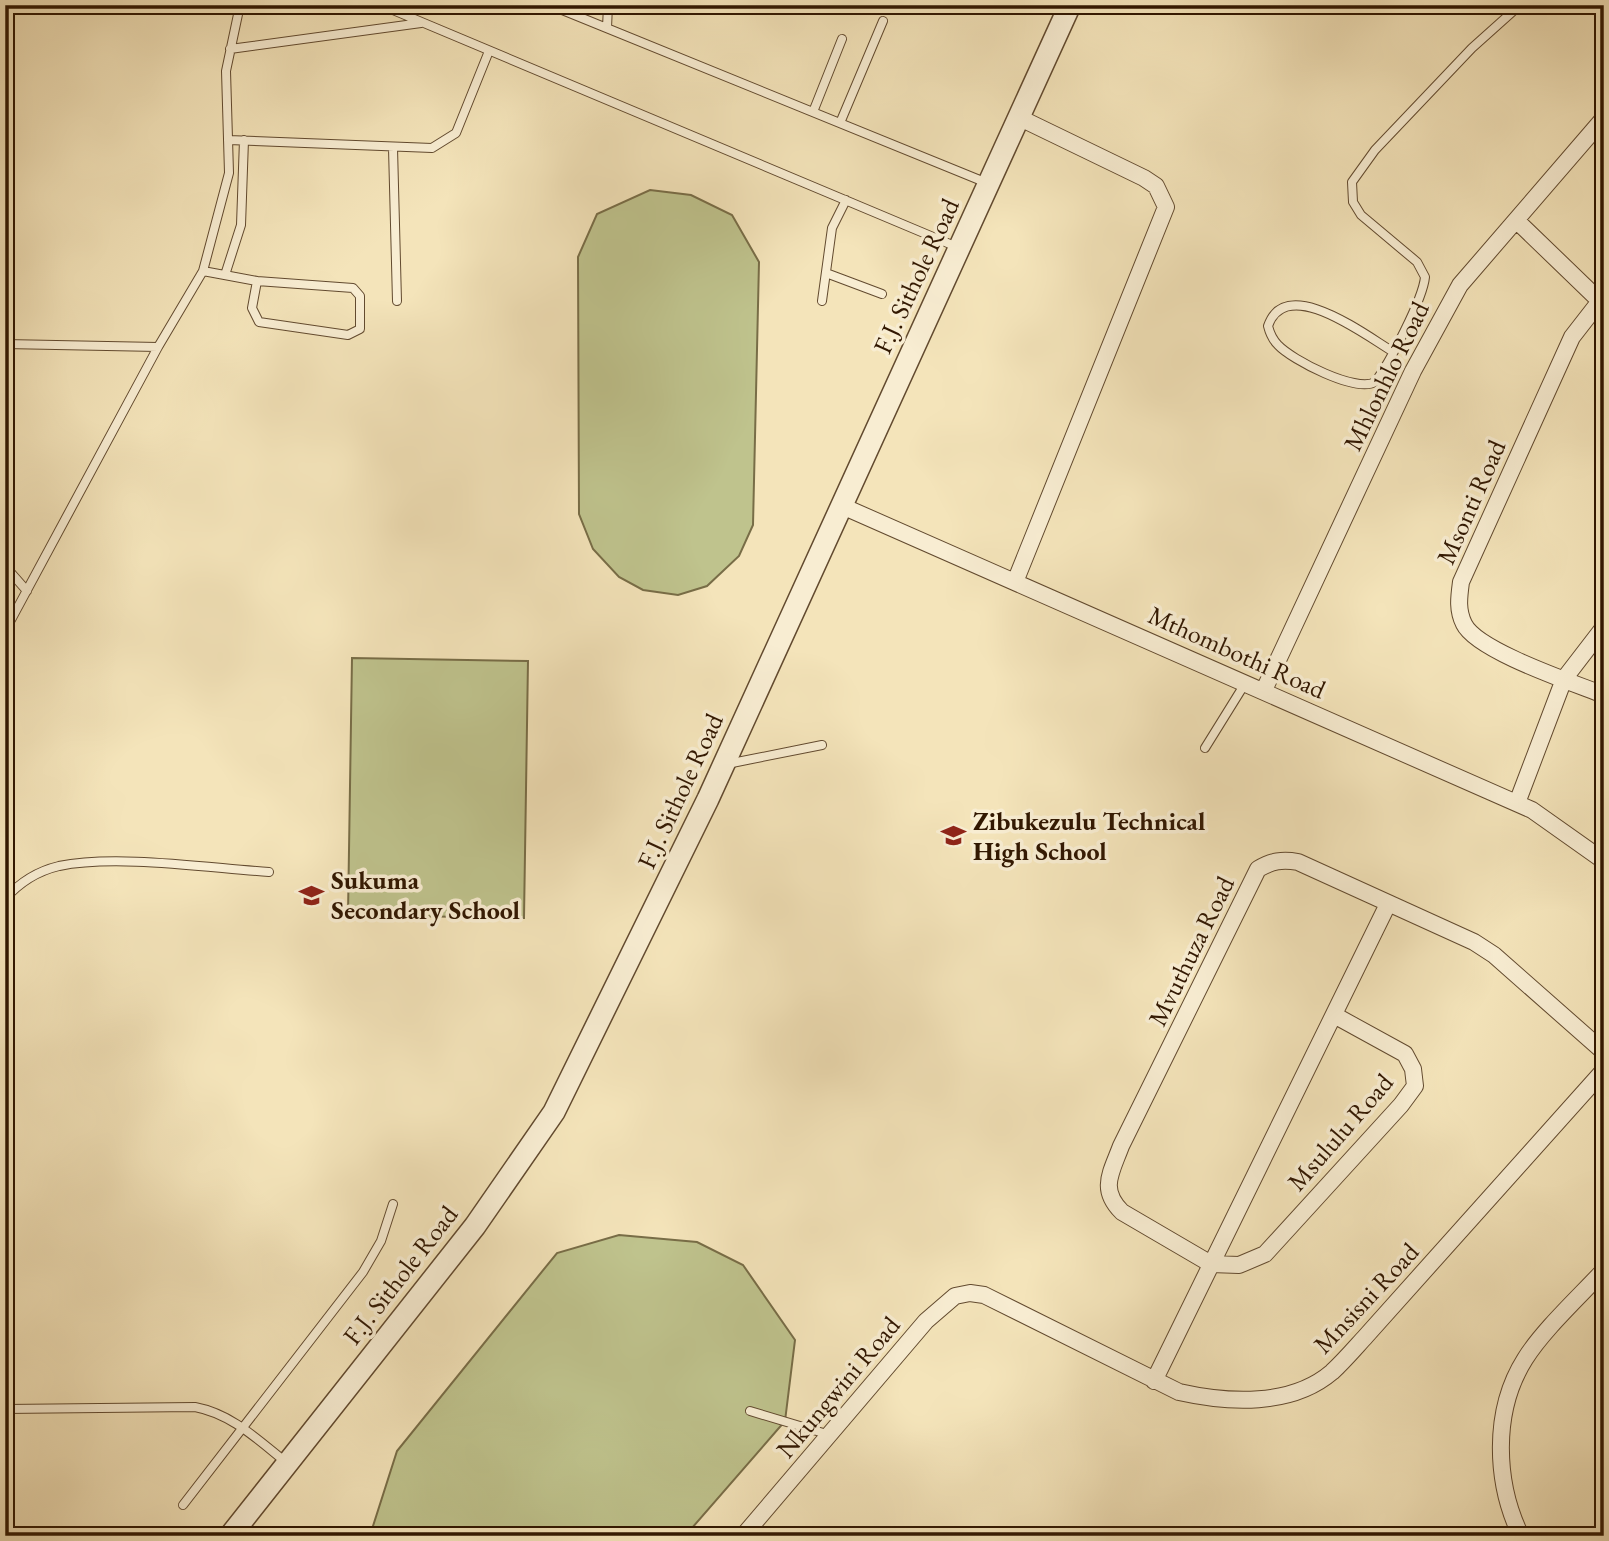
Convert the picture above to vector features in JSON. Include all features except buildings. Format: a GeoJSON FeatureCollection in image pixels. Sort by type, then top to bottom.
{"type":"FeatureCollection","features":[{"type":"Feature","properties":{"kind":"street","name":"F.J. Sithole Road"},"geometry":{"type":"LineString","coordinates":[[230,1536],[475,1226],[554,1112],[724,764],[1070,5]]}},
{"type":"Feature","properties":{"kind":"street"},"geometry":{"type":"LineString","coordinates":[[1016,582],[1163,221],[1166,207],[1156,186],[1143,178],[1020,118]]}},
{"type":"Feature","properties":{"kind":"street","name":"Mhlonhlo Road"},"geometry":{"type":"LineString","coordinates":[[1264,690],[1413,371],[1464,279],[1604,118]]}},
{"type":"Feature","properties":{"kind":"street"},"geometry":{"type":"LineString","coordinates":[[1517,221],[1602,303]]}},
{"type":"Feature","properties":{"kind":"street","name":"Msonti Road"},"geometry":{"type":"LineString","coordinates":[[1602,303],[1572,337],[1461,582],[1458,605],[1465,626],[1476,639],[1604,695]]}},
{"type":"Feature","properties":{"kind":"street","name":"Mthombothi Road"},"geometry":{"type":"LineString","coordinates":[[842,506],[1517,803],[1575,837],[1604,861]]}},
{"type":"Feature","properties":{"kind":"street"},"geometry":{"type":"LineString","coordinates":[[1517,803],[1564,679],[1604,627]]}},
{"type":"Feature","properties":{"kind":"street","name":"Mvuthuza Road"},"geometry":{"type":"LineString","coordinates":[[1211,1264],[1122,1212],[1111,1201],[1109,1181],[1121,1146],[1258,869],[1284,860],[1298,862],[1474,942],[1494,955],[1604,1052]]}},
{"type":"Feature","properties":{"kind":"street","name":"Msululu Road"},"geometry":{"type":"LineString","coordinates":[[1154,1381],[1388,904]]}},
{"type":"Feature","properties":{"kind":"street","name":"Msululu Road"},"geometry":{"type":"LineString","coordinates":[[1211,1264],[1248,1263],[1274,1247],[1415,1086],[1413,1069],[1405,1054],[1334,1015]]}},
{"type":"Feature","properties":{"kind":"street","name":"Mnsisni Road"},"geometry":{"type":"LineString","coordinates":[[984,1295],[1180,1392],[1214,1400],[1252,1400],[1299,1391],[1330,1373],[1604,1070]]}},
{"type":"Feature","properties":{"kind":"street"},"geometry":{"type":"LineString","coordinates":[[1521,1536],[1513,1519],[1500,1466],[1502,1426],[1510,1392],[1525,1359],[1604,1270]]}},
{"type":"Feature","properties":{"kind":"street","name":"Nkungwini Road"},"geometry":{"type":"LineString","coordinates":[[743,1536],[926,1321],[956,1296],[970,1293],[984,1295]]}},
{"type":"Feature","properties":{"kind":"lane"},"geometry":{"type":"LineString","coordinates":[[5,631],[158,347],[204,271],[227,185],[226,71],[240,5]]}},
{"type":"Feature","properties":{"kind":"lane"},"geometry":{"type":"LineString","coordinates":[[381,5],[960,248]]}},
{"type":"Feature","properties":{"kind":"lane"},"geometry":{"type":"LineString","coordinates":[[550,5],[990,184]]}},
{"type":"Feature","properties":{"kind":"lane"},"geometry":{"type":"LineString","coordinates":[[607,28],[608,5]]}},
{"type":"Feature","properties":{"kind":"lane"},"geometry":{"type":"LineString","coordinates":[[1392,351],[1312,307],[1297,304],[1285,307],[1277,311],[1268,326],[1270,335],[1288,354],[1344,381],[1360,386],[1374,383],[1392,351],[1424,286],[1424,269],[1361,215],[1353,202],[1352,182],[1375,150],[1463,57],[1520,5]]}},
{"type":"Feature","properties":{"kind":"lane"},"geometry":{"type":"LineString","coordinates":[[840,123],[883,22]]}},
{"type":"Feature","properties":{"kind":"lane"},"geometry":{"type":"LineString","coordinates":[[230,49],[422,23]]}},
{"type":"Feature","properties":{"kind":"lane"},"geometry":{"type":"LineString","coordinates":[[813,112],[842,39]]}},
{"type":"Feature","properties":{"kind":"lane"},"geometry":{"type":"LineString","coordinates":[[228,140],[432,148],[456,133],[489,51]]}},
{"type":"Feature","properties":{"kind":"lane"},"geometry":{"type":"LineString","coordinates":[[225,275],[241,225],[244,140]]}},
{"type":"Feature","properties":{"kind":"lane"},"geometry":{"type":"LineString","coordinates":[[393,148],[397,300]]}},
{"type":"Feature","properties":{"kind":"lane"},"geometry":{"type":"LineString","coordinates":[[822,301],[832,228],[846,200]]}},
{"type":"Feature","properties":{"kind":"lane"},"geometry":{"type":"LineString","coordinates":[[204,271],[257,281],[354,288],[360,296],[360,330],[348,335],[259,322],[252,308],[257,281]]}},
{"type":"Feature","properties":{"kind":"lane"},"geometry":{"type":"LineString","coordinates":[[825,273],[882,294]]}},
{"type":"Feature","properties":{"kind":"lane"},"geometry":{"type":"LineString","coordinates":[[5,344],[158,347]]}},
{"type":"Feature","properties":{"kind":"lane"},"geometry":{"type":"LineString","coordinates":[[5,566],[27,591]]}},
{"type":"Feature","properties":{"kind":"lane"},"geometry":{"type":"LineString","coordinates":[[1206,748],[1246,682]]}},
{"type":"Feature","properties":{"kind":"lane"},"geometry":{"type":"LineString","coordinates":[[724,764],[822,745]]}},
{"type":"Feature","properties":{"kind":"lane"},"geometry":{"type":"LineString","coordinates":[[5,899],[31,877],[59,866],[101,861],[269,872]]}},
{"type":"Feature","properties":{"kind":"lane"},"geometry":{"type":"LineString","coordinates":[[183,1505],[245,1429],[363,1272],[381,1241],[393,1204]]}},
{"type":"Feature","properties":{"kind":"lane"},"geometry":{"type":"LineString","coordinates":[[5,1409],[195,1407],[223,1414],[287,1463]]}},
{"type":"Feature","properties":{"kind":"lane"},"geometry":{"type":"LineString","coordinates":[[750,1411],[830,1435]]}},
{"type":"Feature","properties":{"kind":"green space"},"geometry":{"type":"Polygon","coordinates":[[[650,190],[691,195],[732,215],[759,262],[753,525],[739,556],[707,586],[678,595],[643,590],[619,577],[593,549],[579,514],[578,257],[597,214],[650,190]]]}},
{"type":"Feature","properties":{"kind":"green space"},"geometry":{"type":"Polygon","coordinates":[[[352,658],[528,661],[524,918],[348,915],[352,658]]]}},
{"type":"Feature","properties":{"kind":"green space"},"geometry":{"type":"Polygon","coordinates":[[[619,1235],[697,1242],[743,1265],[795,1340],[785,1421],[685,1536],[375,1536],[373,1526],[397,1451],[557,1253],[619,1235]]]}},
{"type":"Feature","properties":{"kind":"place","name":"Zibukezulu Technical High School"},"geometry":{"type":"Point","coordinates":[953,836]}},
{"type":"Feature","properties":{"kind":"place","name":"Sukuma Secondary School"},"geometry":{"type":"Point","coordinates":[311,895]}}]}
